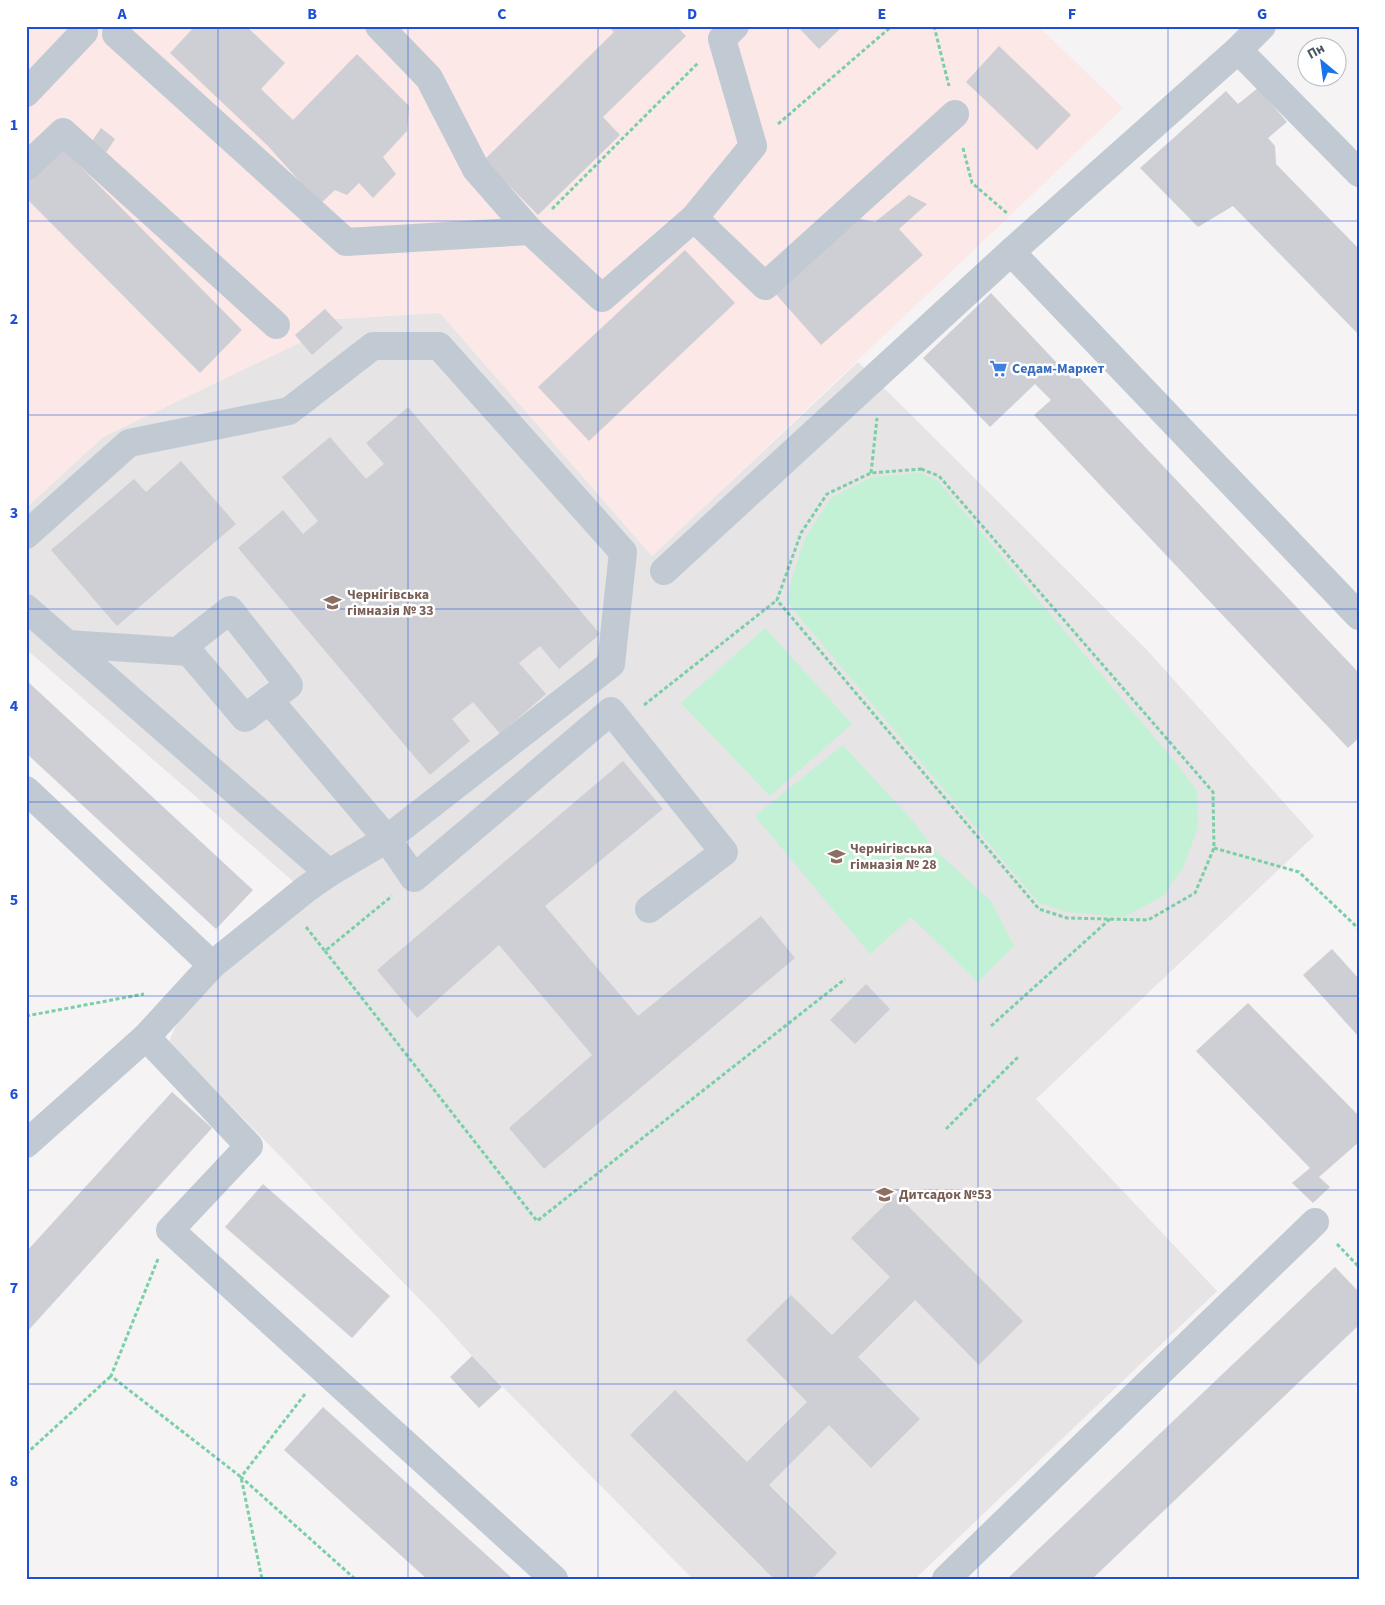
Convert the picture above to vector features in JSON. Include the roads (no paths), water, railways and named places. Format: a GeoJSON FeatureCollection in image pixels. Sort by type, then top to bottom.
{"type":"FeatureCollection","features":[{"type":"Feature","properties":{"kind":"lane"},"geometry":{"type":"LineString","coordinates":[[379,26],[429,78],[476,169],[530,231],[602,298],[694,218],[753,146],[729,32]]}},
{"type":"Feature","properties":{"kind":"lane"},"geometry":{"type":"LineString","coordinates":[[664,571],[1021,243],[1238,50],[1262,26]]}},
{"type":"Feature","properties":{"kind":"lane"},"geometry":{"type":"LineString","coordinates":[[26,93],[82,29],[104,48],[119,30],[346,242],[530,231]]}},
{"type":"Feature","properties":{"kind":"lane"},"geometry":{"type":"LineString","coordinates":[[1238,50],[1359,173]]}},
{"type":"Feature","properties":{"kind":"lane"},"geometry":{"type":"LineString","coordinates":[[694,218],[765,286],[955,114]]}},
{"type":"Feature","properties":{"kind":"lane"},"geometry":{"type":"LineString","coordinates":[[26,167],[63,132],[276,325]]}},
{"type":"Feature","properties":{"kind":"lane"},"geometry":{"type":"LineString","coordinates":[[1021,243],[1359,616]]}},
{"type":"Feature","properties":{"kind":"lane"},"geometry":{"type":"LineString","coordinates":[[26,535],[129,443],[289,411],[373,346],[439,346],[623,552],[611,664],[387,839],[328,873],[212,965],[146,1037],[26,1144]]}},
{"type":"Feature","properties":{"kind":"lane"},"geometry":{"type":"LineString","coordinates":[[26,608],[328,873]]}},
{"type":"Feature","properties":{"kind":"lane"},"geometry":{"type":"LineString","coordinates":[[230,610],[289,685],[269,700],[245,718],[184,646],[230,610]]}},
{"type":"Feature","properties":{"kind":"lane"},"geometry":{"type":"LineString","coordinates":[[67,644],[189,652]]}},
{"type":"Feature","properties":{"kind":"lane"},"geometry":{"type":"LineString","coordinates":[[589,681],[724,852],[649,909]]}},
{"type":"Feature","properties":{"kind":"lane"},"geometry":{"type":"LineString","coordinates":[[269,700],[387,839],[414,878],[616,717]]}},
{"type":"Feature","properties":{"kind":"lane"},"geometry":{"type":"LineString","coordinates":[[26,790],[212,965]]}},
{"type":"Feature","properties":{"kind":"lane"},"geometry":{"type":"LineString","coordinates":[[146,1037],[249,1146],[170,1230],[554,1579]]}},
{"type":"Feature","properties":{"kind":"lane"},"geometry":{"type":"LineString","coordinates":[[946,1579],[1315,1222]]}},
{"type":"Feature","properties":{"kind":"place","name":"Седам-Маркет"},"geometry":{"type":"Point","coordinates":[998,369]}},
{"type":"Feature","properties":{"kind":"place","name":"Чернігівська гімназія № 33"},"geometry":{"type":"Point","coordinates":[333,603]}},
{"type":"Feature","properties":{"kind":"place","name":"Чернігівська гімназія № 28"},"geometry":{"type":"Point","coordinates":[836,857]}},
{"type":"Feature","properties":{"kind":"place","name":"Дитсадок №53"},"geometry":{"type":"Point","coordinates":[885,1195]}}]}
